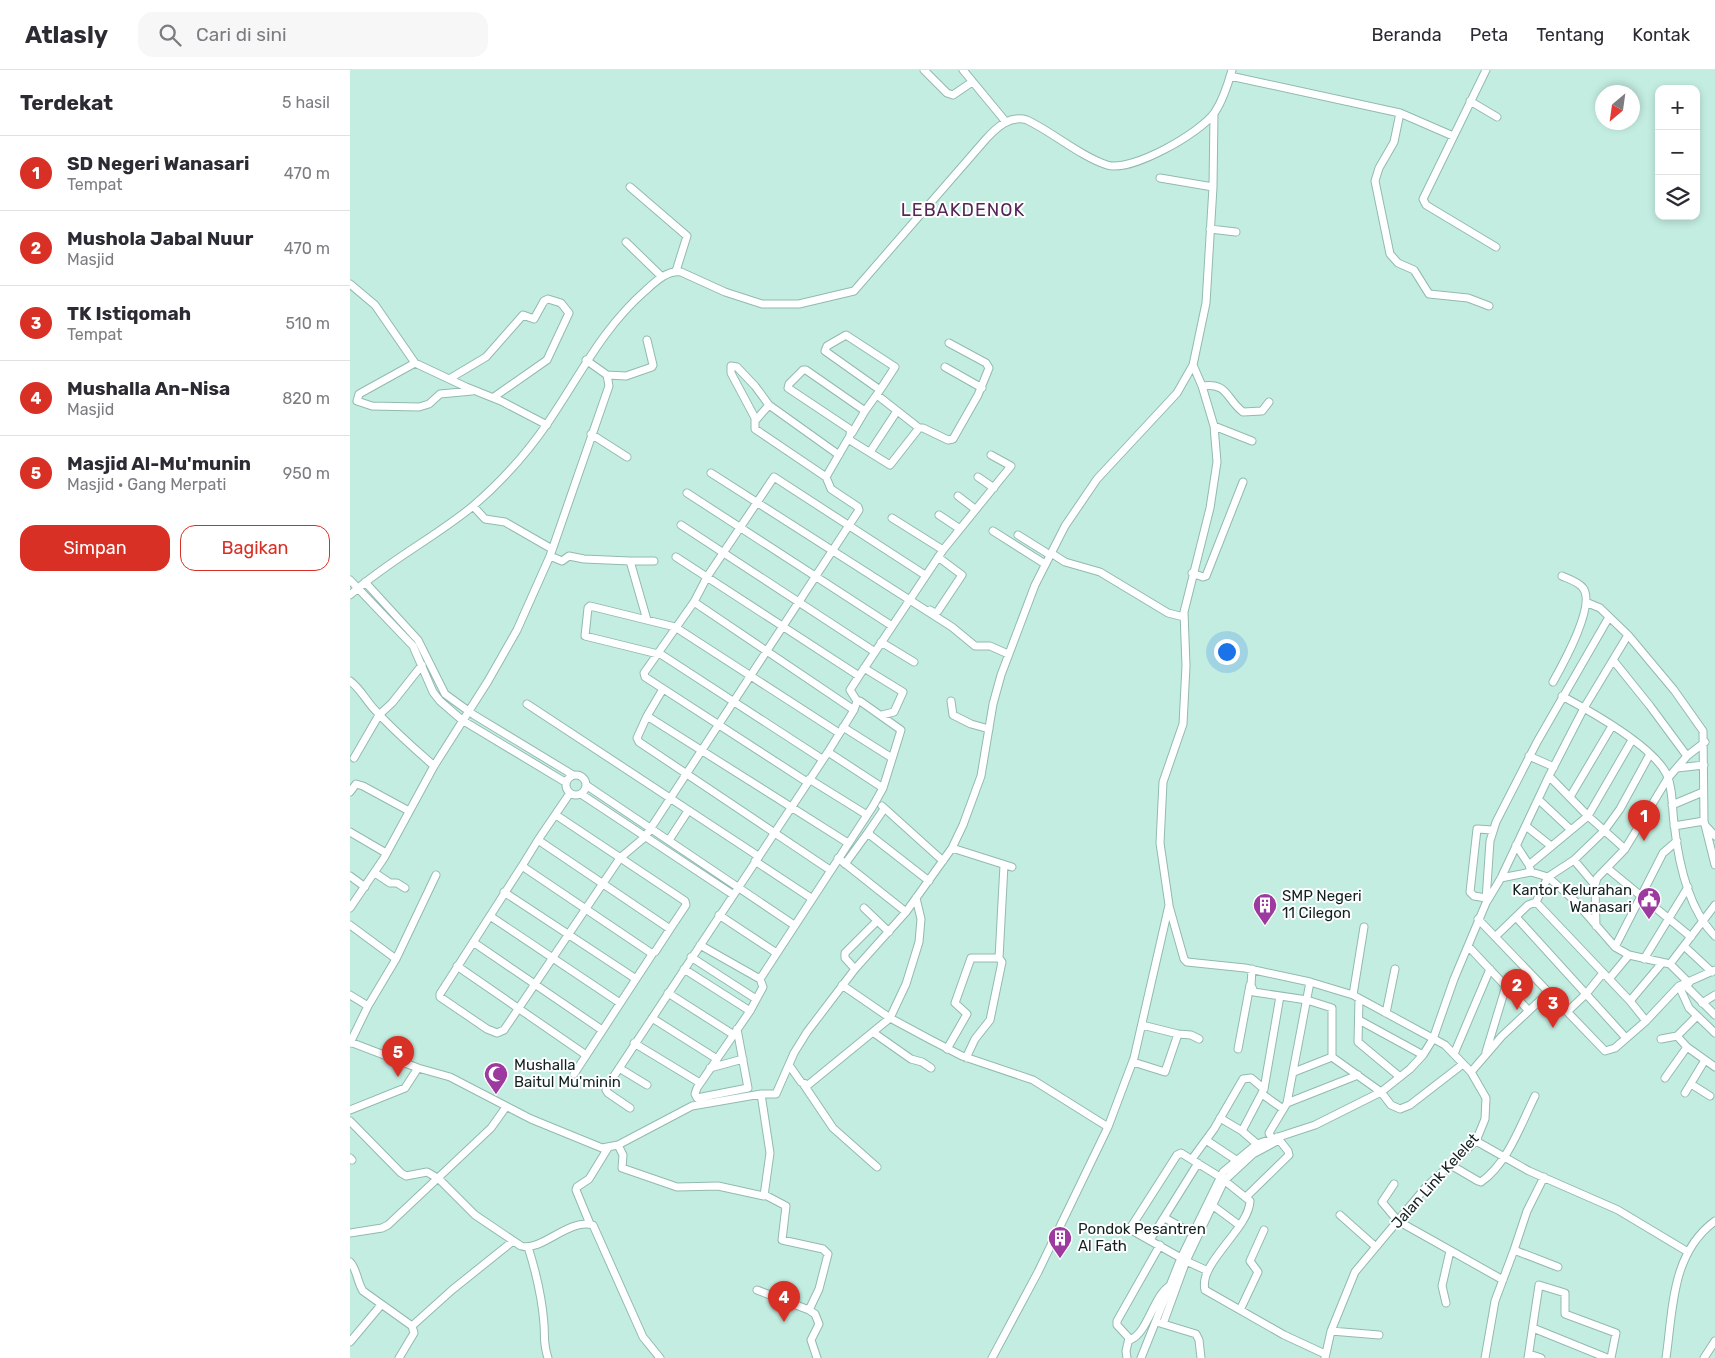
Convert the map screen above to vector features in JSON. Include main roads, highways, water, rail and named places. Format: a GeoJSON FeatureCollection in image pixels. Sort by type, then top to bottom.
{"type":"FeatureCollection","features":[{"type":"Feature","properties":{"kind":"place","name":"SD Negeri Wanasari"},"geometry":{"type":"Point","coordinates":[1644,841]}},
{"type":"Feature","properties":{"kind":"place","name":"Kantor Kelurahan Wanasari"},"geometry":{"type":"Point","coordinates":[1649,920]}},
{"type":"Feature","properties":{"kind":"place","name":"SMP Negeri 11 Cilegon"},"geometry":{"type":"Point","coordinates":[1265,926]}},
{"type":"Feature","properties":{"kind":"place","name":"Mushola Jabal Nuur"},"geometry":{"type":"Point","coordinates":[1517,1010]}},
{"type":"Feature","properties":{"kind":"place","name":"TK Istiqomah"},"geometry":{"type":"Point","coordinates":[1553,1028]}},
{"type":"Feature","properties":{"kind":"place","name":"Masjid Al-Mu'munin"},"geometry":{"type":"Point","coordinates":[398,1077]}},
{"type":"Feature","properties":{"kind":"place","name":"Mushalla Baitul Mu'minin"},"geometry":{"type":"Point","coordinates":[496,1095]}},
{"type":"Feature","properties":{"kind":"place","name":"Pondok Pesantren Al Fath"},"geometry":{"type":"Point","coordinates":[1060,1259]}},
{"type":"Feature","properties":{"kind":"place","name":"Mushalla An-Nisa"},"geometry":{"type":"Point","coordinates":[784,1322]}},
{"type":"Feature","properties":{"kind":"district","name":"LEBAKDENOK"},"geometry":{"type":"Point","coordinates":[963,210]}}]}
